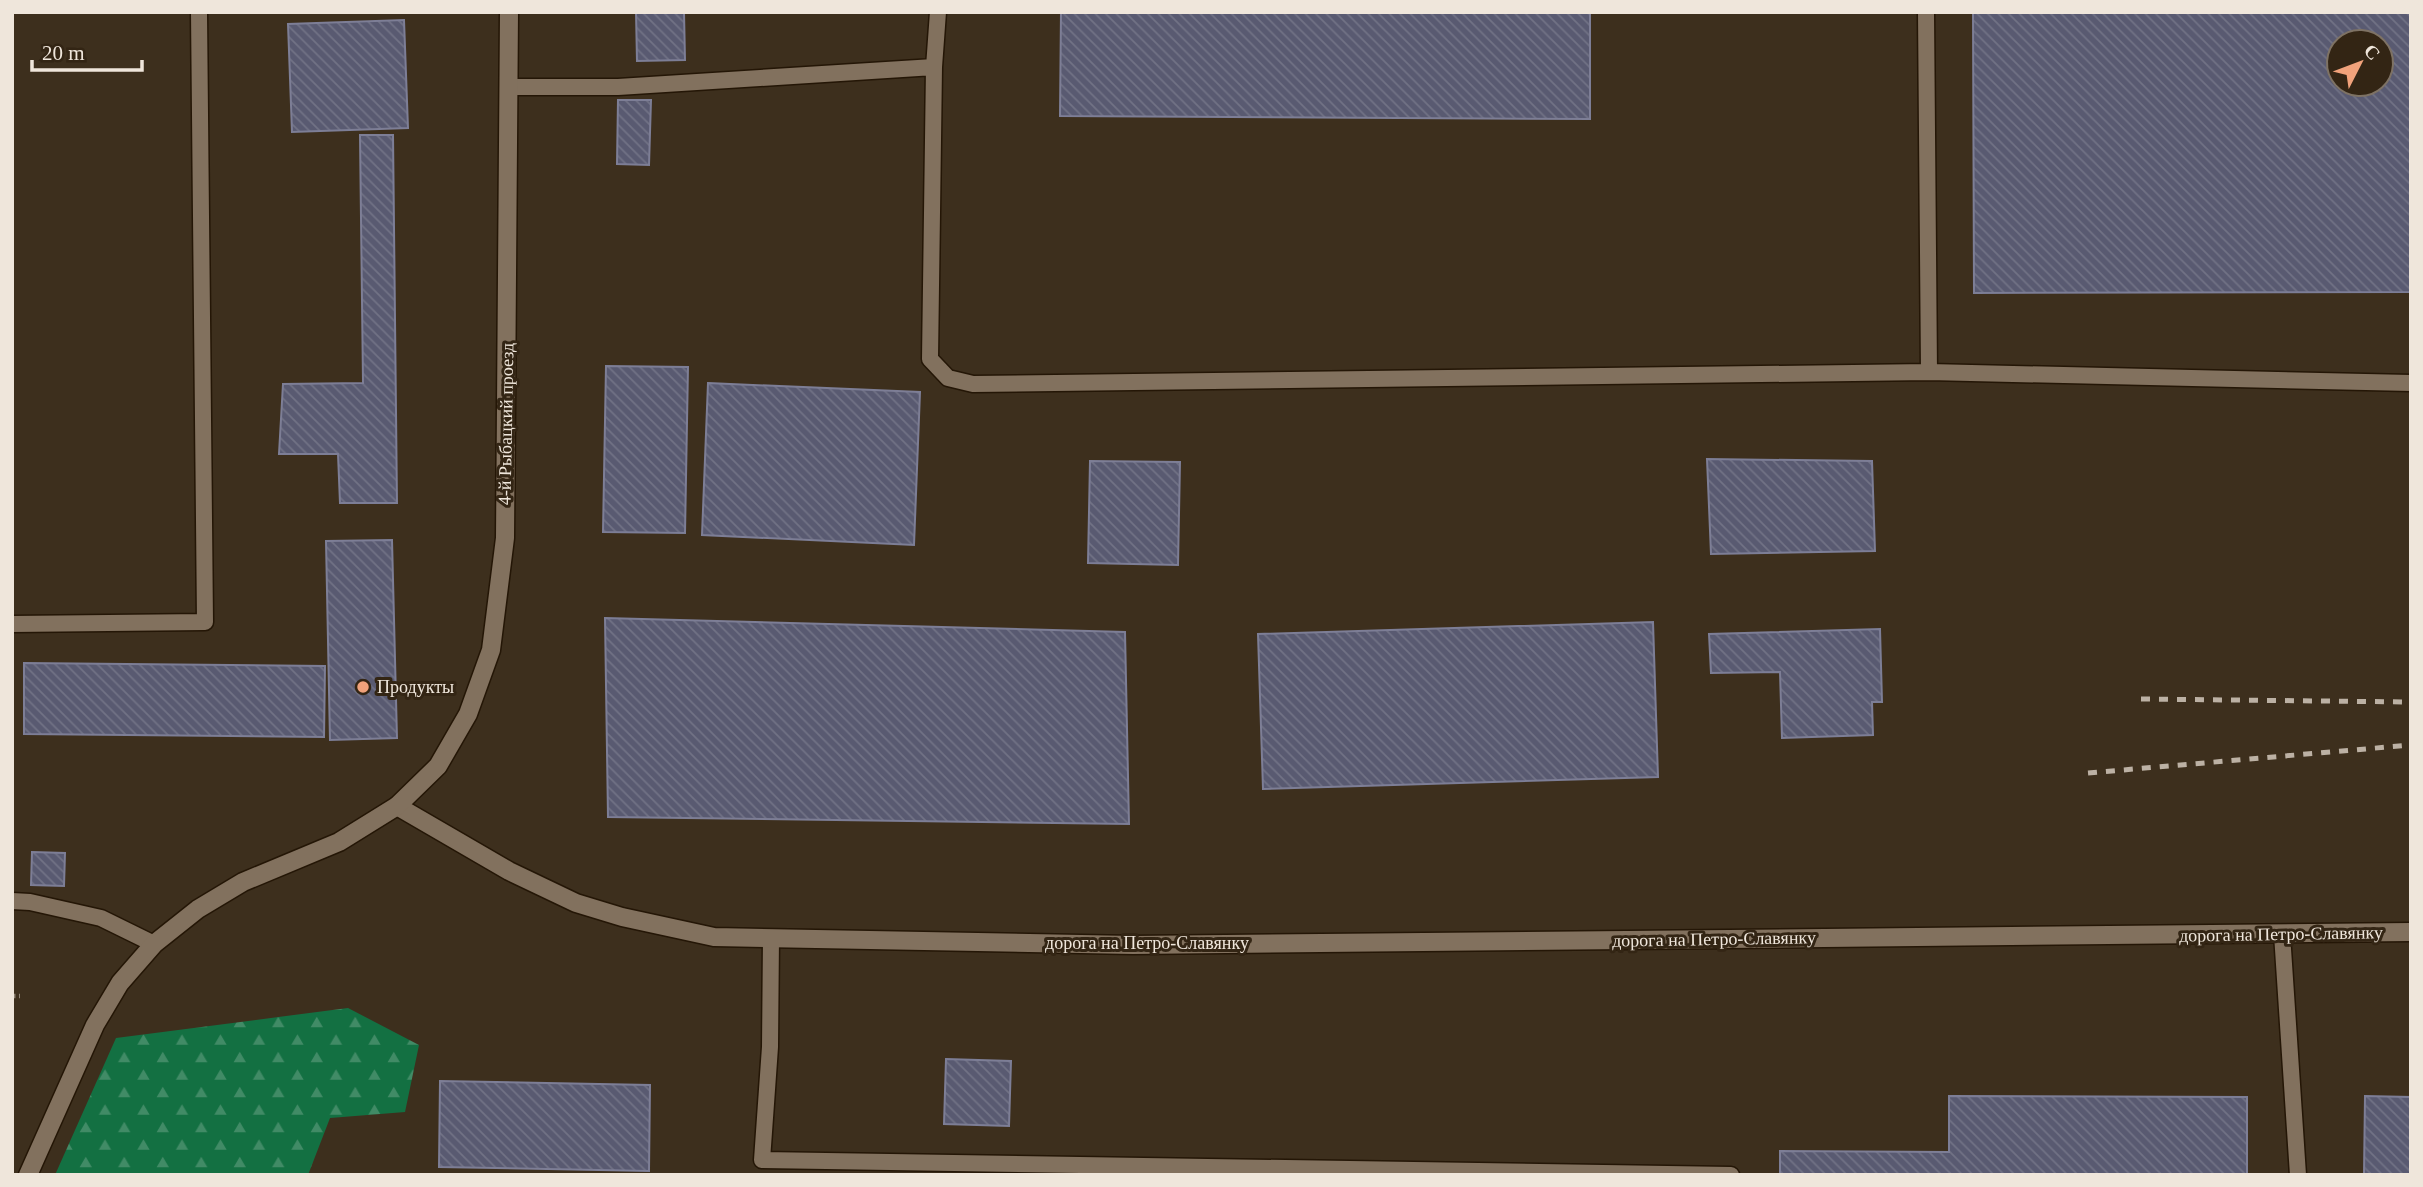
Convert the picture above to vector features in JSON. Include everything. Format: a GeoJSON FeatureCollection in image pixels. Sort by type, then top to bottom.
{"type":"FeatureCollection","features":[{"type":"Feature","properties":{"kind":"street","name":"4-й Рыбацкий проезд"},"geometry":{"type":"LineString","coordinates":[[397,806],[438,766],[468,714],[491,650],[505,538],[509,12]]}},
{"type":"Feature","properties":{"kind":"street","name":"дорога на Петро-Славянку"},"geometry":{"type":"LineString","coordinates":[[397,806],[509,871],[576,903],[622,917],[714,937],[1133,945],[2411,932]]}},
{"type":"Feature","properties":{"kind":"street"},"geometry":{"type":"LineString","coordinates":[[28,1175],[95,1025],[120,983],[154,944],[198,909],[243,882],[339,842],[397,806]]}},
{"type":"Feature","properties":{"kind":"lane"},"geometry":{"type":"LineString","coordinates":[[12,624],[205,622],[199,12]]}},
{"type":"Feature","properties":{"kind":"lane"},"geometry":{"type":"LineString","coordinates":[[938,12],[934,67],[930,359],[948,378],[973,384],[1929,372],[2411,383]]}},
{"type":"Feature","properties":{"kind":"lane"},"geometry":{"type":"LineString","coordinates":[[1927,12],[1929,372]]}},
{"type":"Feature","properties":{"kind":"lane"},"geometry":{"type":"LineString","coordinates":[[509,87],[618,87],[934,67]]}},
{"type":"Feature","properties":{"kind":"lane"},"geometry":{"type":"LineString","coordinates":[[12,901],[30,902],[101,918],[154,944]]}},
{"type":"Feature","properties":{"kind":"lane"},"geometry":{"type":"LineString","coordinates":[[2282,934],[2298,1175]]}},
{"type":"Feature","properties":{"kind":"lane"},"geometry":{"type":"LineString","coordinates":[[771,938],[770,1047],[762,1160],[1731,1175]]}},
{"type":"Feature","properties":{"kind":"path"},"geometry":{"type":"LineString","coordinates":[[12,996],[20,996]]}},
{"type":"Feature","properties":{"kind":"green space"},"geometry":{"type":"Polygon","coordinates":[[[348,1008],[419,1045],[405,1112],[330,1118],[308,1175],[55,1175],[116,1038],[348,1008]]]}},
{"type":"Feature","properties":{"kind":"building"},"geometry":{"type":"Polygon","coordinates":[[[636,12],[684,12],[685,60],[637,61],[636,12]]]}},
{"type":"Feature","properties":{"kind":"building"},"geometry":{"type":"Polygon","coordinates":[[[1061,12],[1590,12],[1590,119],[1060,116],[1061,12]]]}},
{"type":"Feature","properties":{"kind":"building"},"geometry":{"type":"Polygon","coordinates":[[[1973,12],[2411,12],[2411,292],[1974,293],[1973,12]]]}},
{"type":"Feature","properties":{"kind":"building"},"geometry":{"type":"Polygon","coordinates":[[[404,20],[408,128],[292,132],[288,24],[404,20]]]}},
{"type":"Feature","properties":{"kind":"building"},"geometry":{"type":"Polygon","coordinates":[[[618,100],[651,100],[649,165],[617,164],[618,100]]]}},
{"type":"Feature","properties":{"kind":"building"},"geometry":{"type":"Polygon","coordinates":[[[360,135],[393,135],[397,503],[340,503],[338,454],[279,454],[283,384],[363,383],[360,135]]]}},
{"type":"Feature","properties":{"kind":"building"},"geometry":{"type":"Polygon","coordinates":[[[606,366],[688,367],[685,533],[603,532],[606,366]]]}},
{"type":"Feature","properties":{"kind":"building"},"geometry":{"type":"Polygon","coordinates":[[[708,383],[920,392],[914,545],[702,535],[708,383]]]}},
{"type":"Feature","properties":{"kind":"building"},"geometry":{"type":"Polygon","coordinates":[[[1707,459],[1872,461],[1875,551],[1711,554],[1707,459]]]}},
{"type":"Feature","properties":{"kind":"building"},"geometry":{"type":"Polygon","coordinates":[[[1090,461],[1180,462],[1178,565],[1088,563],[1090,461]]]}},
{"type":"Feature","properties":{"kind":"building"},"geometry":{"type":"Polygon","coordinates":[[[392,540],[397,738],[330,740],[326,541],[392,540]]]}},
{"type":"Feature","properties":{"kind":"building"},"geometry":{"type":"Polygon","coordinates":[[[605,618],[1125,632],[1129,824],[608,817],[605,618]]]}},
{"type":"Feature","properties":{"kind":"building"},"geometry":{"type":"Polygon","coordinates":[[[1653,622],[1658,777],[1263,789],[1258,634],[1653,622]]]}},
{"type":"Feature","properties":{"kind":"building"},"geometry":{"type":"Polygon","coordinates":[[[1880,629],[1882,702],[1872,702],[1873,735],[1782,738],[1780,672],[1711,673],[1709,634],[1880,629]]]}},
{"type":"Feature","properties":{"kind":"building"},"geometry":{"type":"Polygon","coordinates":[[[24,663],[325,666],[324,737],[24,734],[24,663]]]}},
{"type":"Feature","properties":{"kind":"building"},"geometry":{"type":"Polygon","coordinates":[[[32,852],[65,853],[64,886],[31,885],[32,852]]]}},
{"type":"Feature","properties":{"kind":"building"},"geometry":{"type":"Polygon","coordinates":[[[946,1059],[1011,1061],[1009,1126],[944,1124],[946,1059]]]}},
{"type":"Feature","properties":{"kind":"building"},"geometry":{"type":"Polygon","coordinates":[[[440,1081],[650,1085],[649,1171],[439,1167],[440,1081]]]}},
{"type":"Feature","properties":{"kind":"building"},"geometry":{"type":"Polygon","coordinates":[[[1949,1096],[2247,1097],[2247,1175],[1780,1175],[1780,1151],[1949,1152],[1949,1096]]]}},
{"type":"Feature","properties":{"kind":"building"},"geometry":{"type":"Polygon","coordinates":[[[2365,1096],[2411,1097],[2411,1175],[2364,1175],[2365,1096]]]}},
{"type":"Feature","properties":{"kind":"railway"},"geometry":{"type":"LineString","coordinates":[[2141,699],[2411,702]]}},
{"type":"Feature","properties":{"kind":"railway"},"geometry":{"type":"LineString","coordinates":[[2088,773],[2411,745]]}},
{"type":"Feature","properties":{"kind":"place","name":"Продукты"},"geometry":{"type":"Point","coordinates":[363,687]}}]}
